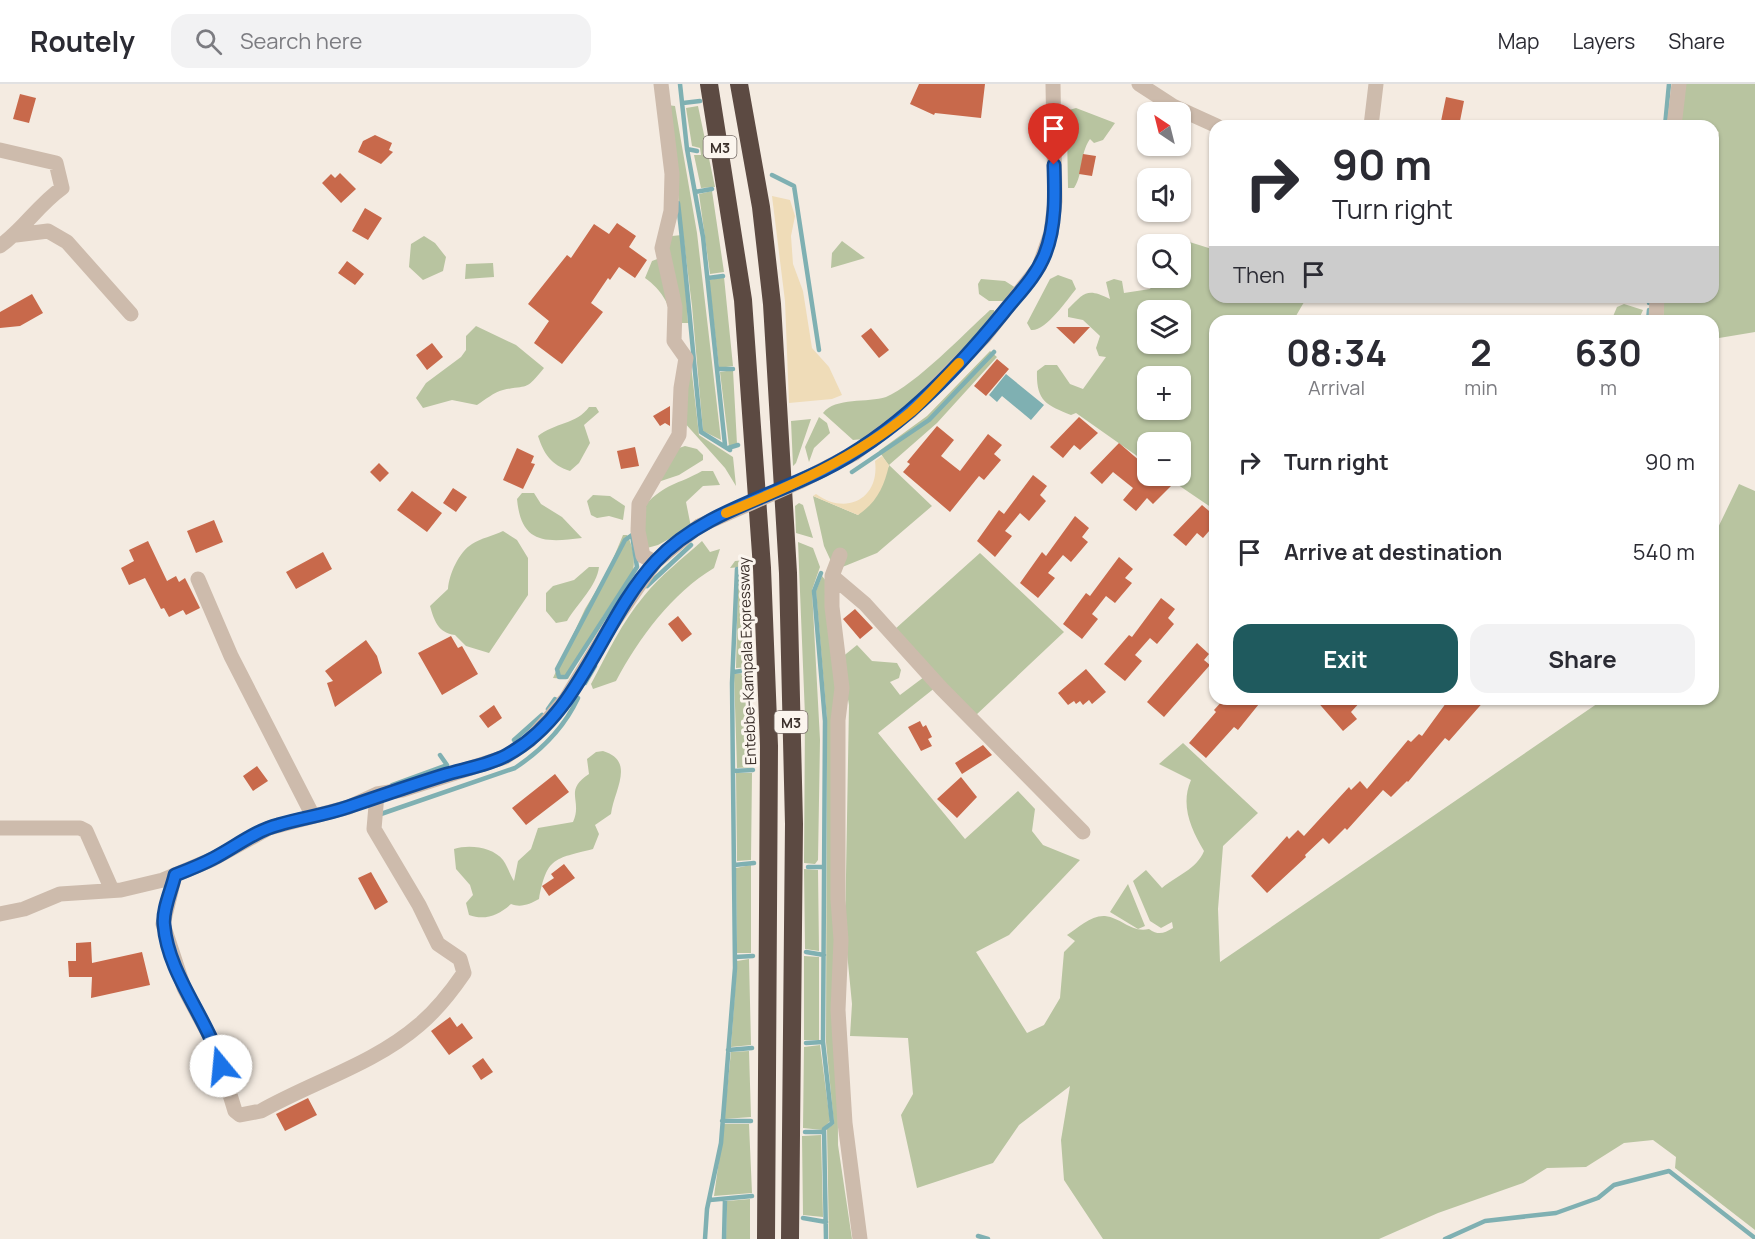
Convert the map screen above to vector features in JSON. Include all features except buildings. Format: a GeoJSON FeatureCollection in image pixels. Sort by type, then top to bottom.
{"type":"FeatureCollection","features":[{"type":"Feature","properties":{"kind":"highway","name":"Entebbe-Kampala Expressway"},"geometry":{"type":"LineString","coordinates":[[710,84],[743,300],[762,568],[769,746],[766,1239]]}},
{"type":"Feature","properties":{"kind":"highway","name":"M3"},"geometry":{"type":"LineString","coordinates":[[739,84],[761,207],[772,304],[788,573],[794,824],[790,1239]]}},
{"type":"Feature","properties":{"kind":"street"},"geometry":{"type":"LineString","coordinates":[[655,562],[643,556],[640,546],[639,504],[680,435],[681,388],[686,358],[674,341],[675,307],[662,248],[671,211],[672,174],[661,84]]}},
{"type":"Feature","properties":{"kind":"street"},"geometry":{"type":"LineString","coordinates":[[0,914],[24,909],[60,894],[112,890],[175,875],[213,859],[269,828],[349,807],[377,794],[402,790],[505,757],[530,740],[566,699],[608,630],[655,562],[699,526],[799,482],[855,453],[911,411],[985,336],[1039,267],[1051,233],[1055,201],[1053,84]]}},
{"type":"Feature","properties":{"kind":"street"},"geometry":{"type":"LineString","coordinates":[[1139,84],[1173,106],[1209,122]]}},
{"type":"Feature","properties":{"kind":"street"},"geometry":{"type":"LineString","coordinates":[[1372,120],[1376,84]]}},
{"type":"Feature","properties":{"kind":"street"},"geometry":{"type":"LineString","coordinates":[[1675,120],[1679,84]]}},
{"type":"Feature","properties":{"kind":"street"},"geometry":{"type":"LineString","coordinates":[[0,150],[56,163],[62,188],[41,204],[16,235],[0,246]]}},
{"type":"Feature","properties":{"kind":"street"},"geometry":{"type":"LineString","coordinates":[[16,235],[48,231],[67,242],[131,315]]}},
{"type":"Feature","properties":{"kind":"street"},"geometry":{"type":"LineString","coordinates":[[840,555],[832,576],[832,607],[842,688],[838,720],[838,900],[841,940],[838,1010],[845,1123],[860,1239]]}},
{"type":"Feature","properties":{"kind":"street"},"geometry":{"type":"LineString","coordinates":[[832,576],[865,604],[941,688],[1083,832]]}},
{"type":"Feature","properties":{"kind":"street"},"geometry":{"type":"LineString","coordinates":[[198,579],[231,656],[313,816]]}},
{"type":"Feature","properties":{"kind":"street"},"geometry":{"type":"LineString","coordinates":[[175,875],[163,924],[184,988],[211,1035],[235,1111],[240,1115],[261,1111],[388,1047],[418,1027],[445,1001],[465,973],[460,959],[438,944],[419,905],[374,829],[377,794]]}},
{"type":"Feature","properties":{"kind":"street"},"geometry":{"type":"LineString","coordinates":[[0,828],[80,828],[86,831],[112,890]]}},
{"type":"Feature","properties":{"kind":"green space"},"geometry":{"type":"Polygon","coordinates":[[[1685,84],[1755,84],[1755,332],[1719,338],[1719,315],[1663,315],[1664,303],[1719,303],[1719,120],[1680,120],[1685,84]]]}},
{"type":"Feature","properties":{"kind":"green space"},"geometry":{"type":"Polygon","coordinates":[[[667,105],[675,106],[697,233],[721,440],[703,431],[692,306],[667,105]]]}},
{"type":"Feature","properties":{"kind":"green space"},"geometry":{"type":"Polygon","coordinates":[[[698,106],[715,187],[701,188],[694,155],[701,155],[700,148],[692,146],[686,108],[698,106]]]}},
{"type":"Feature","properties":{"kind":"green space"},"geometry":{"type":"Polygon","coordinates":[[[1076,108],[1115,123],[1103,140],[1094,143],[1090,139],[1084,151],[1077,182],[1074,188],[1068,188],[1069,110],[1076,108]]]}},
{"type":"Feature","properties":{"kind":"green space"},"geometry":{"type":"Polygon","coordinates":[[[712,191],[724,272],[710,274],[699,194],[712,191]]]}},
{"type":"Feature","properties":{"kind":"green space"},"geometry":{"type":"Polygon","coordinates":[[[682,235],[688,323],[675,323],[664,298],[645,278],[652,261],[668,255],[666,244],[672,236],[682,235]]]}},
{"type":"Feature","properties":{"kind":"green space"},"geometry":{"type":"Polygon","coordinates":[[[424,236],[435,243],[446,257],[443,271],[423,280],[409,267],[411,244],[424,236]]]}},
{"type":"Feature","properties":{"kind":"green space"},"geometry":{"type":"Polygon","coordinates":[[[842,241],[865,258],[831,268],[832,253],[842,241]]]}},
{"type":"Feature","properties":{"kind":"green space"},"geometry":{"type":"Polygon","coordinates":[[[1191,242],[1209,248],[1209,303],[1304,303],[1296,315],[1209,315],[1209,506],[1180,486],[1191,486],[1191,432],[1137,432],[1137,456],[1076,413],[1071,415],[1049,404],[1040,395],[1038,389],[1037,371],[1045,365],[1057,365],[1070,384],[1083,389],[1106,357],[1099,356],[1096,348],[1100,336],[1083,320],[1068,317],[1068,309],[1078,299],[1091,293],[1110,299],[1106,282],[1114,279],[1122,281],[1124,293],[1150,289],[1191,288],[1191,242]]]}},
{"type":"Feature","properties":{"kind":"green space"},"geometry":{"type":"Polygon","coordinates":[[[493,263],[494,277],[465,279],[466,264],[493,263]]]}},
{"type":"Feature","properties":{"kind":"green space"},"geometry":{"type":"Polygon","coordinates":[[[1058,275],[1072,280],[1076,289],[1049,321],[1031,330],[1027,323],[1050,279],[1058,275]]]}},
{"type":"Feature","properties":{"kind":"green space"},"geometry":{"type":"Polygon","coordinates":[[[724,277],[733,366],[719,368],[709,280],[724,277]]]}},
{"type":"Feature","properties":{"kind":"green space"},"geometry":{"type":"Polygon","coordinates":[[[981,279],[1005,281],[1016,288],[1007,301],[989,301],[979,294],[978,284],[981,279]]]}},
{"type":"Feature","properties":{"kind":"green space"},"geometry":{"type":"Polygon","coordinates":[[[1624,304],[1643,310],[1641,315],[1614,315],[1617,307],[1624,304]]]}},
{"type":"Feature","properties":{"kind":"green space"},"geometry":{"type":"Polygon","coordinates":[[[990,310],[994,310],[995,314],[950,367],[922,395],[863,439],[853,440],[823,413],[828,408],[843,402],[879,399],[898,391],[939,358],[990,310]]]}},
{"type":"Feature","properties":{"kind":"green space"},"geometry":{"type":"Polygon","coordinates":[[[476,326],[516,345],[544,368],[526,386],[500,391],[477,405],[452,400],[423,408],[416,398],[426,383],[461,357],[466,350],[466,336],[476,326]]]}},
{"type":"Feature","properties":{"kind":"green space"},"geometry":{"type":"Polygon","coordinates":[[[990,351],[997,357],[937,423],[889,465],[932,506],[877,553],[835,570],[824,546],[813,496],[858,515],[889,466],[879,451],[927,416],[990,351]]]}},
{"type":"Feature","properties":{"kind":"green space"},"geometry":{"type":"Polygon","coordinates":[[[690,356],[699,435],[733,457],[736,486],[725,468],[683,421],[690,356]]]}},
{"type":"Feature","properties":{"kind":"green space"},"geometry":{"type":"Polygon","coordinates":[[[733,370],[737,444],[729,446],[720,372],[733,370]]]}},
{"type":"Feature","properties":{"kind":"green space"},"geometry":{"type":"Polygon","coordinates":[[[589,407],[596,407],[599,412],[584,425],[590,443],[579,463],[570,471],[558,466],[549,458],[538,436],[578,417],[589,407]]]}},
{"type":"Feature","properties":{"kind":"green space"},"geometry":{"type":"Polygon","coordinates":[[[819,417],[827,423],[830,433],[814,448],[809,462],[805,447],[819,417]]]}},
{"type":"Feature","properties":{"kind":"green space"},"geometry":{"type":"Polygon","coordinates":[[[811,419],[796,463],[793,466],[791,421],[811,419]]]}},
{"type":"Feature","properties":{"kind":"green space"},"geometry":{"type":"Polygon","coordinates":[[[685,446],[697,449],[703,455],[703,460],[679,475],[661,481],[659,479],[679,448],[685,446]]]}},
{"type":"Feature","properties":{"kind":"green space"},"geometry":{"type":"Polygon","coordinates":[[[702,471],[713,471],[720,485],[703,486],[686,502],[691,527],[658,545],[647,548],[642,534],[645,505],[666,488],[702,471]]]}},
{"type":"Feature","properties":{"kind":"green space"},"geometry":{"type":"Polygon","coordinates":[[[1739,484],[1755,491],[1755,1230],[1675,1168],[1676,1157],[1653,1140],[1624,1143],[1586,1167],[1547,1168],[1523,1183],[1438,1213],[1379,1239],[1103,1239],[1064,1180],[1061,1140],[1070,1086],[1019,1125],[993,1163],[917,1188],[901,1115],[913,1094],[908,1038],[850,1036],[852,1004],[845,932],[849,705],[841,658],[857,645],[872,661],[897,663],[901,670],[899,678],[890,682],[900,695],[924,677],[936,687],[878,733],[965,839],[1018,791],[1035,809],[1032,831],[1043,845],[1080,860],[1009,935],[976,952],[1027,1033],[1044,1025],[1060,998],[1064,952],[1075,941],[1067,935],[1085,922],[1105,916],[1137,929],[1149,929],[1159,933],[1173,928],[1172,922],[1161,928],[1150,921],[1133,881],[1146,870],[1162,888],[1196,863],[1204,851],[1188,817],[1187,799],[1191,780],[1159,764],[1183,743],[1258,813],[1223,846],[1218,909],[1220,962],[1595,705],[1719,705],[1719,526],[1739,484]]]}},
{"type":"Feature","properties":{"kind":"green space"},"geometry":{"type":"Polygon","coordinates":[[[522,493],[534,493],[541,504],[562,517],[582,538],[546,539],[529,532],[519,514],[517,499],[522,493]]]}},
{"type":"Feature","properties":{"kind":"green space"},"geometry":{"type":"Polygon","coordinates":[[[593,495],[610,496],[625,506],[623,520],[609,516],[597,518],[591,515],[587,501],[593,495]]]}},
{"type":"Feature","properties":{"kind":"green space"},"geometry":{"type":"Polygon","coordinates":[[[799,503],[803,505],[813,538],[796,533],[795,506],[799,503]]]}},
{"type":"Feature","properties":{"kind":"green space"},"geometry":{"type":"Polygon","coordinates":[[[503,531],[517,540],[528,558],[528,595],[489,653],[466,646],[455,635],[444,632],[435,621],[430,606],[448,589],[450,577],[463,552],[479,540],[503,531]]]}},
{"type":"Feature","properties":{"kind":"green space"},"geometry":{"type":"Polygon","coordinates":[[[623,535],[627,535],[632,549],[634,565],[632,574],[603,616],[568,679],[553,678],[585,609],[608,571],[623,535]]]}},
{"type":"Feature","properties":{"kind":"green space"},"geometry":{"type":"Polygon","coordinates":[[[702,541],[710,552],[720,549],[714,568],[684,590],[671,603],[646,633],[616,681],[593,689],[591,684],[615,638],[636,606],[657,581],[702,541]]]}},
{"type":"Feature","properties":{"kind":"green space"},"geometry":{"type":"Polygon","coordinates":[[[798,542],[813,548],[820,567],[812,590],[820,740],[818,860],[815,864],[804,863],[805,716],[798,542]]]}},
{"type":"Feature","properties":{"kind":"green space"},"geometry":{"type":"Polygon","coordinates":[[[980,553],[1064,632],[975,716],[894,630],[980,553]]]}},
{"type":"Feature","properties":{"kind":"green space"},"geometry":{"type":"Polygon","coordinates":[[[746,560],[749,667],[736,668],[738,578],[742,575],[740,567],[730,568],[735,561],[746,560]]]}},
{"type":"Feature","properties":{"kind":"green space"},"geometry":{"type":"Polygon","coordinates":[[[589,567],[599,567],[591,588],[567,621],[556,623],[546,611],[546,593],[553,586],[574,580],[589,567]]]}},
{"type":"Feature","properties":{"kind":"green space"},"geometry":{"type":"Polygon","coordinates":[[[822,576],[827,582],[836,677],[838,1145],[852,1239],[829,1239],[827,1129],[834,1124],[826,1042],[827,720],[816,591],[822,576]]]}},
{"type":"Feature","properties":{"kind":"green space"},"geometry":{"type":"Polygon","coordinates":[[[748,673],[754,767],[737,768],[734,674],[748,673]]]}},
{"type":"Feature","properties":{"kind":"green space"},"geometry":{"type":"Polygon","coordinates":[[[603,751],[619,762],[621,769],[611,814],[595,825],[599,834],[593,849],[569,855],[554,862],[545,875],[539,899],[536,901],[522,905],[511,904],[497,914],[486,917],[469,915],[466,903],[473,895],[470,885],[456,869],[454,849],[473,847],[493,852],[503,860],[514,881],[518,861],[531,849],[538,828],[573,822],[576,808],[575,791],[581,780],[589,774],[587,759],[596,752],[603,751]]]}},
{"type":"Feature","properties":{"kind":"green space"},"geometry":{"type":"Polygon","coordinates":[[[736,773],[752,773],[751,860],[737,861],[736,773]]]}},
{"type":"Feature","properties":{"kind":"green space"},"geometry":{"type":"Polygon","coordinates":[[[751,865],[751,953],[737,953],[736,868],[751,865]]]}},
{"type":"Feature","properties":{"kind":"green space"},"geometry":{"type":"Polygon","coordinates":[[[804,869],[818,870],[819,951],[805,949],[804,869]]]}},
{"type":"Feature","properties":{"kind":"green space"},"geometry":{"type":"Polygon","coordinates":[[[1128,884],[1145,926],[1138,929],[1110,912],[1128,884]]]}},
{"type":"Feature","properties":{"kind":"green space"},"geometry":{"type":"Polygon","coordinates":[[[804,956],[819,957],[819,1040],[804,1040],[804,956]]]}},
{"type":"Feature","properties":{"kind":"green space"},"geometry":{"type":"Polygon","coordinates":[[[749,959],[751,1045],[731,1047],[737,961],[749,959]]]}},
{"type":"Feature","properties":{"kind":"green space"},"geometry":{"type":"Polygon","coordinates":[[[820,1045],[830,1121],[822,1130],[803,1128],[804,1047],[820,1045]]]}},
{"type":"Feature","properties":{"kind":"green space"},"geometry":{"type":"Polygon","coordinates":[[[749,1051],[751,1117],[724,1119],[731,1052],[749,1051]]]}},
{"type":"Feature","properties":{"kind":"green space"},"geometry":{"type":"Polygon","coordinates":[[[724,1124],[749,1124],[752,1193],[714,1196],[724,1124]]]}},
{"type":"Feature","properties":{"kind":"green space"},"geometry":{"type":"Polygon","coordinates":[[[821,1135],[823,1217],[803,1215],[802,1136],[821,1135]]]}},
{"type":"Feature","properties":{"kind":"green space"},"geometry":{"type":"Polygon","coordinates":[[[750,1199],[750,1239],[726,1239],[727,1201],[750,1199]]]}},
{"type":"Feature","properties":{"kind":"sand"},"geometry":{"type":"Polygon","coordinates":[[[772,196],[790,200],[795,216],[791,236],[793,264],[803,291],[812,348],[829,367],[842,395],[832,399],[789,403],[785,301],[772,196]]]}},
{"type":"Feature","properties":{"kind":"sand"},"geometry":{"type":"Polygon","coordinates":[[[882,456],[889,465],[885,480],[875,499],[858,515],[813,496],[816,494],[839,503],[859,500],[872,485],[875,461],[882,456]]]}},
{"type":"Feature","properties":{"kind":"water"},"geometry":{"type":"Polygon","coordinates":[[[1006,374],[1044,405],[1031,420],[1002,396],[997,402],[989,395],[1006,374]]]}},
{"type":"Feature","properties":{"kind":"waterway"},"geometry":{"type":"LineString","coordinates":[[680,84],[687,149],[703,237],[725,445]]}},
{"type":"Feature","properties":{"kind":"waterway"},"geometry":{"type":"LineString","coordinates":[[1666,120],[1669,84]]}},
{"type":"Feature","properties":{"kind":"waterway"},"geometry":{"type":"LineString","coordinates":[[683,103],[700,101]]}},
{"type":"Feature","properties":{"kind":"waterway"},"geometry":{"type":"LineString","coordinates":[[687,149],[697,151]]}},
{"type":"Feature","properties":{"kind":"waterway"},"geometry":{"type":"LineString","coordinates":[[772,175],[794,186],[819,350]]}},
{"type":"Feature","properties":{"kind":"waterway"},"geometry":{"type":"LineString","coordinates":[[695,192],[712,189]]}},
{"type":"Feature","properties":{"kind":"waterway"},"geometry":{"type":"LineString","coordinates":[[678,203],[701,432],[730,450]]}},
{"type":"Feature","properties":{"kind":"waterway"},"geometry":{"type":"LineString","coordinates":[[708,278],[723,276]]}},
{"type":"Feature","properties":{"kind":"waterway"},"geometry":{"type":"LineString","coordinates":[[1649,310],[1649,315]]}},
{"type":"Feature","properties":{"kind":"waterway"},"geometry":{"type":"LineString","coordinates":[[852,472],[929,420],[994,352]]}},
{"type":"Feature","properties":{"kind":"waterway"},"geometry":{"type":"LineString","coordinates":[[717,369],[733,369]]}},
{"type":"Feature","properties":{"kind":"waterway"},"geometry":{"type":"LineString","coordinates":[[728,448],[738,445]]}},
{"type":"Feature","properties":{"kind":"waterway"},"geometry":{"type":"LineString","coordinates":[[632,535],[637,567],[566,677],[559,677],[557,669],[625,540],[632,535]]}},
{"type":"Feature","properties":{"kind":"waterway"},"geometry":{"type":"LineString","coordinates":[[647,586],[691,545]]}},
{"type":"Feature","properties":{"kind":"waterway"},"geometry":{"type":"LineString","coordinates":[[705,1239],[707,1209],[721,1143],[735,968],[732,683],[737,569]]}},
{"type":"Feature","properties":{"kind":"waterway"},"geometry":{"type":"LineString","coordinates":[[821,573],[814,591],[825,721],[823,1042],[832,1123],[824,1129],[826,1239]]}},
{"type":"Feature","properties":{"kind":"waterway"},"geometry":{"type":"LineString","coordinates":[[585,683],[595,666]]}},
{"type":"Feature","properties":{"kind":"waterway"},"geometry":{"type":"LineString","coordinates":[[733,672],[750,670]]}},
{"type":"Feature","properties":{"kind":"waterway"},"geometry":{"type":"LineString","coordinates":[[378,815],[515,768],[551,738],[566,719],[578,698]]}},
{"type":"Feature","properties":{"kind":"waterway"},"geometry":{"type":"LineString","coordinates":[[548,709],[555,699]]}},
{"type":"Feature","properties":{"kind":"waterway"},"geometry":{"type":"LineString","coordinates":[[514,740],[542,715]]}},
{"type":"Feature","properties":{"kind":"waterway"},"geometry":{"type":"LineString","coordinates":[[392,785],[447,765],[440,755]]}},
{"type":"Feature","properties":{"kind":"waterway"},"geometry":{"type":"LineString","coordinates":[[733,771],[753,770]]}},
{"type":"Feature","properties":{"kind":"waterway"},"geometry":{"type":"LineString","coordinates":[[734,865],[754,863]]}},
{"type":"Feature","properties":{"kind":"waterway"},"geometry":{"type":"LineString","coordinates":[[808,867],[824,867]]}},
{"type":"Feature","properties":{"kind":"waterway"},"geometry":{"type":"LineString","coordinates":[[806,952],[824,955]]}},
{"type":"Feature","properties":{"kind":"waterway"},"geometry":{"type":"LineString","coordinates":[[735,957],[753,956]]}},
{"type":"Feature","properties":{"kind":"waterway"},"geometry":{"type":"LineString","coordinates":[[806,1043],[823,1042]]}},
{"type":"Feature","properties":{"kind":"waterway"},"geometry":{"type":"LineString","coordinates":[[728,1050],[752,1048]]}},
{"type":"Feature","properties":{"kind":"waterway"},"geometry":{"type":"LineString","coordinates":[[722,1121],[751,1121]]}},
{"type":"Feature","properties":{"kind":"waterway"},"geometry":{"type":"LineString","coordinates":[[805,1132],[824,1132]]}},
{"type":"Feature","properties":{"kind":"waterway"},"geometry":{"type":"LineString","coordinates":[[1445,1239],[1485,1221],[1556,1213],[1598,1198],[1614,1185],[1669,1171],[1755,1238]]}},
{"type":"Feature","properties":{"kind":"waterway"},"geometry":{"type":"LineString","coordinates":[[710,1200],[752,1196]]}},
{"type":"Feature","properties":{"kind":"waterway"},"geometry":{"type":"LineString","coordinates":[[724,1239],[725,1199]]}},
{"type":"Feature","properties":{"kind":"waterway"},"geometry":{"type":"LineString","coordinates":[[803,1218],[826,1222]]}},
{"type":"Feature","properties":{"kind":"waterway"},"geometry":{"type":"LineString","coordinates":[[978,1236],[988,1239]]}},
{"type":"Feature","properties":{"kind":"slow traffic"},"geometry":{"type":"LineString","coordinates":[[726,513],[799,482],[855,453],[911,411],[959,363]]}},
{"type":"Feature","properties":{"kind":"route"},"geometry":{"type":"LineString","coordinates":[[221,1066],[211,1035],[184,988],[163,924],[175,875],[213,859],[269,828],[349,807],[377,794],[402,790],[433,778],[505,757],[530,740],[566,699],[634,589],[666,551],[699,526],[722,514],[799,482],[855,453],[911,411],[985,336],[1027,284],[1039,267],[1045,253],[1051,233],[1055,201],[1054,165]]}}]}
